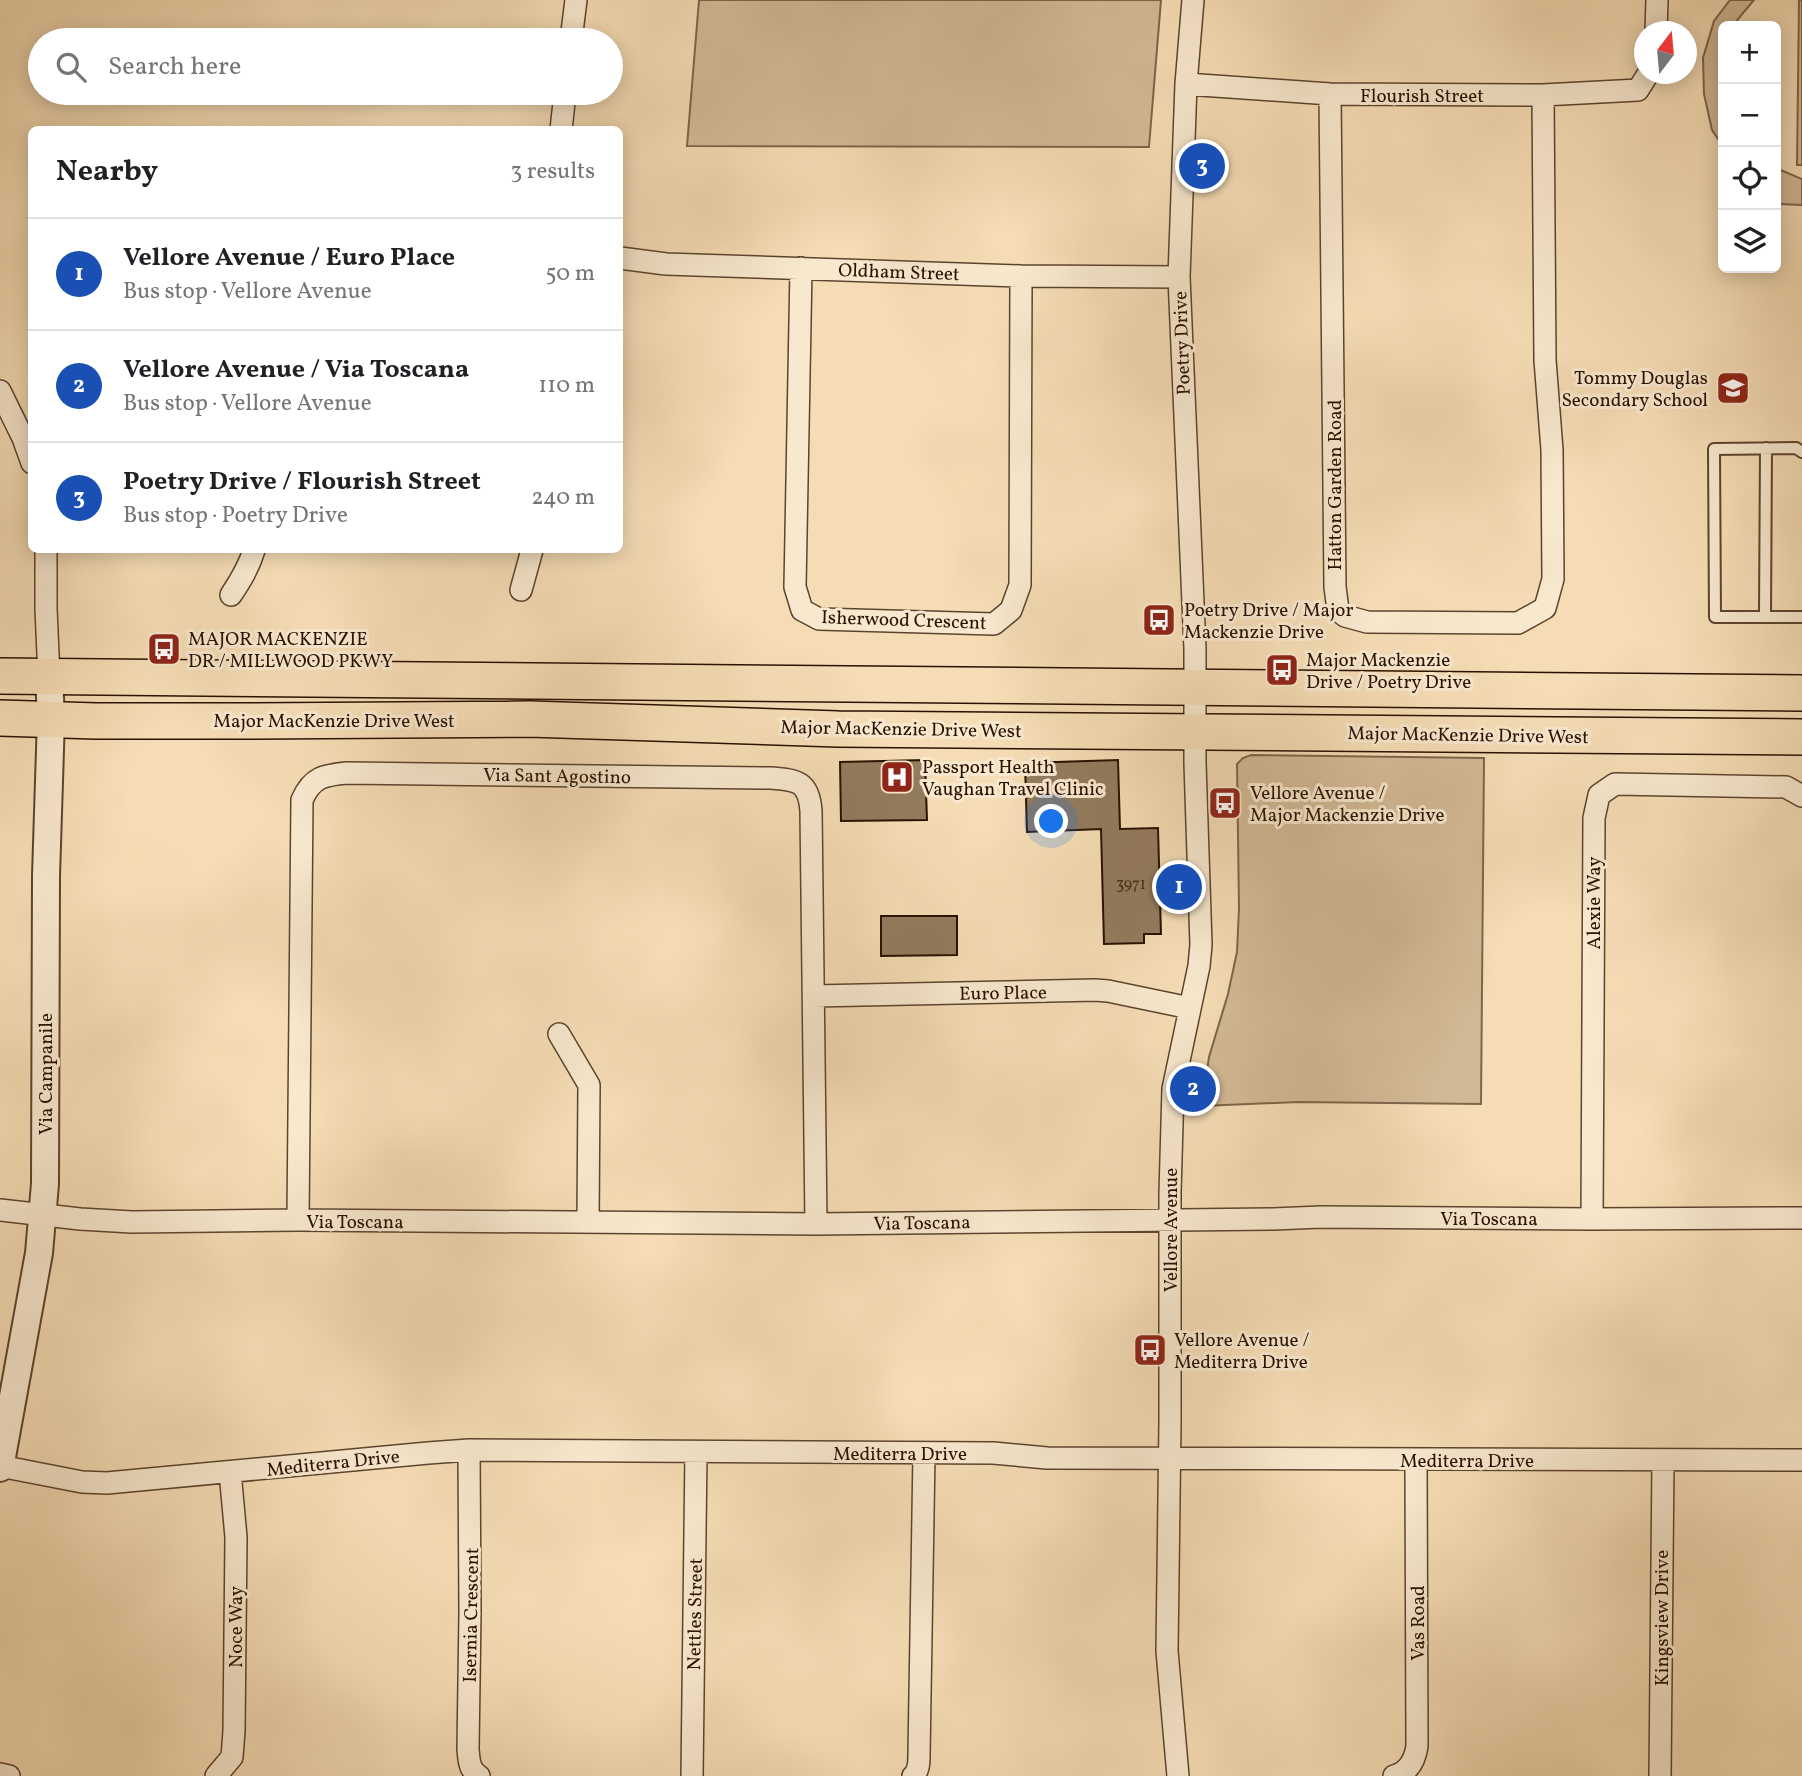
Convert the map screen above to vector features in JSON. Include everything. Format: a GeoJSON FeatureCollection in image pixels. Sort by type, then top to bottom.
{"type":"FeatureCollection","features":[{"type":"Feature","properties":{"kind":"main road","name":"Major MacKenzie Drive West"},"geometry":{"type":"LineString","coordinates":[[0,676],[1802,693]]}},
{"type":"Feature","properties":{"kind":"main road","name":"Major MacKenzie Drive West"},"geometry":{"type":"LineString","coordinates":[[0,718],[96,721],[529,719],[838,729],[1802,737]]}},
{"type":"Feature","properties":{"kind":"street"},"geometry":{"type":"LineString","coordinates":[[572,28],[576,0]]}},
{"type":"Feature","properties":{"kind":"street","name":"Poetry Drive"},"geometry":{"type":"LineString","coordinates":[[1193,0],[1186,84],[1179,277],[1195,687]]}},
{"type":"Feature","properties":{"kind":"street"},"geometry":{"type":"LineString","coordinates":[[1656,21],[1657,0]]}},
{"type":"Feature","properties":{"kind":"street","name":"Flourish Street"},"geometry":{"type":"LineString","coordinates":[[1186,84],[1330,94],[1543,95],[1638,90],[1642,84]]}},
{"type":"Feature","properties":{"kind":"street","name":"Hatton Garden Road"},"geometry":{"type":"LineString","coordinates":[[1330,94],[1335,587],[1338,610],[1345,616],[1367,622],[1518,623],[1545,608],[1553,579],[1552,450],[1545,360],[1543,95]]}},
{"type":"Feature","properties":{"kind":"street"},"geometry":{"type":"LineString","coordinates":[[561,126],[564,105]]}},
{"type":"Feature","properties":{"kind":"street","name":"Oldham Street"},"geometry":{"type":"LineString","coordinates":[[623,258],[666,264],[1021,276],[1179,277]]}},
{"type":"Feature","properties":{"kind":"street","name":"Isherwood Crescent"},"geometry":{"type":"LineString","coordinates":[[801,268],[794,587],[802,610],[819,619],[994,624],[1010,610],[1020,585],[1021,276]]}},
{"type":"Feature","properties":{"kind":"street"},"geometry":{"type":"LineString","coordinates":[[0,391],[28,448]]}},
{"type":"Feature","properties":{"kind":"street"},"geometry":{"type":"LineString","coordinates":[[46,553],[49,677]]}},
{"type":"Feature","properties":{"kind":"street"},"geometry":{"type":"LineString","coordinates":[[231,595],[244,575],[253,553]]}},
{"type":"Feature","properties":{"kind":"street"},"geometry":{"type":"LineString","coordinates":[[522,590],[531,553]]}},
{"type":"Feature","properties":{"kind":"street","name":"Via Campanile"},"geometry":{"type":"LineString","coordinates":[[0,1467],[39,1253],[45,1170],[46,877],[51,718],[49,677]]}},
{"type":"Feature","properties":{"kind":"street","name":"Vellore Avenue"},"geometry":{"type":"LineString","coordinates":[[1178,1776],[1167,1651],[1170,1220],[1172,1098],[1201,945],[1195,687]]}},
{"type":"Feature","properties":{"kind":"street","name":"Via Sant Agostino"},"geometry":{"type":"LineString","coordinates":[[299,1220],[302,800],[307,787],[317,779],[331,774],[388,773],[771,778],[800,783],[808,792],[810,801],[816,1223]]}},
{"type":"Feature","properties":{"kind":"street","name":"Alexie Way"},"geometry":{"type":"LineString","coordinates":[[1592,1219],[1594,818],[1599,795],[1615,784],[1786,787],[1802,796]]}},
{"type":"Feature","properties":{"kind":"street","name":"Euro Place"},"geometry":{"type":"LineString","coordinates":[[814,996],[1108,990],[1190,1008]]}},
{"type":"Feature","properties":{"kind":"street"},"geometry":{"type":"LineString","coordinates":[[559,1034],[589,1085],[589,1222]]}},
{"type":"Feature","properties":{"kind":"street","name":"Via Toscana"},"geometry":{"type":"LineString","coordinates":[[0,1210],[132,1222],[299,1220],[816,1223],[1321,1217],[1802,1218]]}},
{"type":"Feature","properties":{"kind":"street","name":"Mediterra Drive"},"geometry":{"type":"LineString","coordinates":[[0,1467],[82,1482],[107,1483],[469,1450],[993,1454],[1047,1458],[1802,1460]]}},
{"type":"Feature","properties":{"kind":"street","name":"Isernia Crescent"},"geometry":{"type":"LineString","coordinates":[[469,1450],[468,1749],[469,1764],[479,1776]]}},
{"type":"Feature","properties":{"kind":"street","name":"Nettles Street"},"geometry":{"type":"LineString","coordinates":[[692,1776],[696,1452]]}},
{"type":"Feature","properties":{"kind":"street"},"geometry":{"type":"LineString","coordinates":[[913,1776],[919,1765],[923,1454]]}},
{"type":"Feature","properties":{"kind":"street","name":"Vas Road"},"geometry":{"type":"LineString","coordinates":[[1394,1776],[1410,1766],[1417,1746],[1416,1459]]}},
{"type":"Feature","properties":{"kind":"street","name":"Kingsview Drive"},"geometry":{"type":"LineString","coordinates":[[1660,1776],[1662,1460]]}},
{"type":"Feature","properties":{"kind":"street","name":"Noce Way"},"geometry":{"type":"LineString","coordinates":[[216,1776],[232,1757],[234,1731],[236,1536],[229,1472]]}},
{"type":"Feature","properties":{"kind":"street"},"geometry":{"type":"LineString","coordinates":[[0,1774],[9,1776]]}},
{"type":"Feature","properties":{"kind":"lane"},"geometry":{"type":"LineString","coordinates":[[1765,617],[1766,448]]}},
{"type":"Feature","properties":{"kind":"lane"},"geometry":{"type":"LineString","coordinates":[[1802,452],[1796,448],[1714,449],[1716,617],[1802,617]]}},
{"type":"Feature","properties":{"kind":"shaded area"},"geometry":{"type":"Polygon","coordinates":[[[699,0],[1161,0],[1149,147],[687,146],[699,0]]]}},
{"type":"Feature","properties":{"kind":"shaded area"},"geometry":{"type":"Polygon","coordinates":[[[1730,0],[1754,0],[1737,21],[1718,21],[1718,139],[1712,130],[1704,94],[1703,58],[1714,21],[1730,0]]]}},
{"type":"Feature","properties":{"kind":"shaded area"},"geometry":{"type":"Polygon","coordinates":[[[1799,0],[1802,0],[1802,165],[1797,165],[1799,0]]]}},
{"type":"Feature","properties":{"kind":"shaded area"},"geometry":{"type":"Polygon","coordinates":[[[1781,170],[1802,179],[1802,205],[1781,204],[1781,170]]]}},
{"type":"Feature","properties":{"kind":"shaded area"},"geometry":{"type":"Polygon","coordinates":[[[1251,755],[1484,758],[1481,1104],[1298,1102],[1202,1106],[1209,1057],[1228,994],[1237,952],[1237,764],[1251,755]]]}},
{"type":"Feature","properties":{"kind":"building"},"geometry":{"type":"Polygon","coordinates":[[[925,760],[927,820],[841,821],[840,762],[925,760]]]}},
{"type":"Feature","properties":{"kind":"building"},"geometry":{"type":"Polygon","coordinates":[[[1118,760],[1120,829],[1158,828],[1161,934],[1144,934],[1144,943],[1104,944],[1101,829],[1027,832],[1025,763],[1118,760]]]}},
{"type":"Feature","properties":{"kind":"building"},"geometry":{"type":"Polygon","coordinates":[[[881,916],[957,916],[957,955],[881,956],[881,916]]]}},
{"type":"Feature","properties":{"kind":"place","name":"Poetry Drive / Flourish Street"},"geometry":{"type":"Point","coordinates":[1202,166]}},
{"type":"Feature","properties":{"kind":"place","name":"Tommy Douglas Secondary School"},"geometry":{"type":"Point","coordinates":[1733,388]}},
{"type":"Feature","properties":{"kind":"place","name":"Poetry Drive / Major Mackenzie Drive"},"geometry":{"type":"Point","coordinates":[1159,620]}},
{"type":"Feature","properties":{"kind":"place","name":"MAJOR MACKENZIE DR / MILLWOOD PKWY"},"geometry":{"type":"Point","coordinates":[164,649]}},
{"type":"Feature","properties":{"kind":"place","name":"Major Mackenzie Drive / Poetry Drive"},"geometry":{"type":"Point","coordinates":[1282,670]}},
{"type":"Feature","properties":{"kind":"place","name":"Passport Health Vaughan Travel Clinic"},"geometry":{"type":"Point","coordinates":[897,777]}},
{"type":"Feature","properties":{"kind":"place","name":"Vellore Avenue / Major Mackenzie Drive"},"geometry":{"type":"Point","coordinates":[1225,803]}},
{"type":"Feature","properties":{"kind":"place","name":"Vellore Avenue / Euro Place"},"geometry":{"type":"Point","coordinates":[1179,887]}},
{"type":"Feature","properties":{"kind":"place","name":"Vellore Avenue / Via Toscana"},"geometry":{"type":"Point","coordinates":[1193,1089]}},
{"type":"Feature","properties":{"kind":"place","name":"Vellore Avenue / Mediterra Drive"},"geometry":{"type":"Point","coordinates":[1150,1350]}}]}
